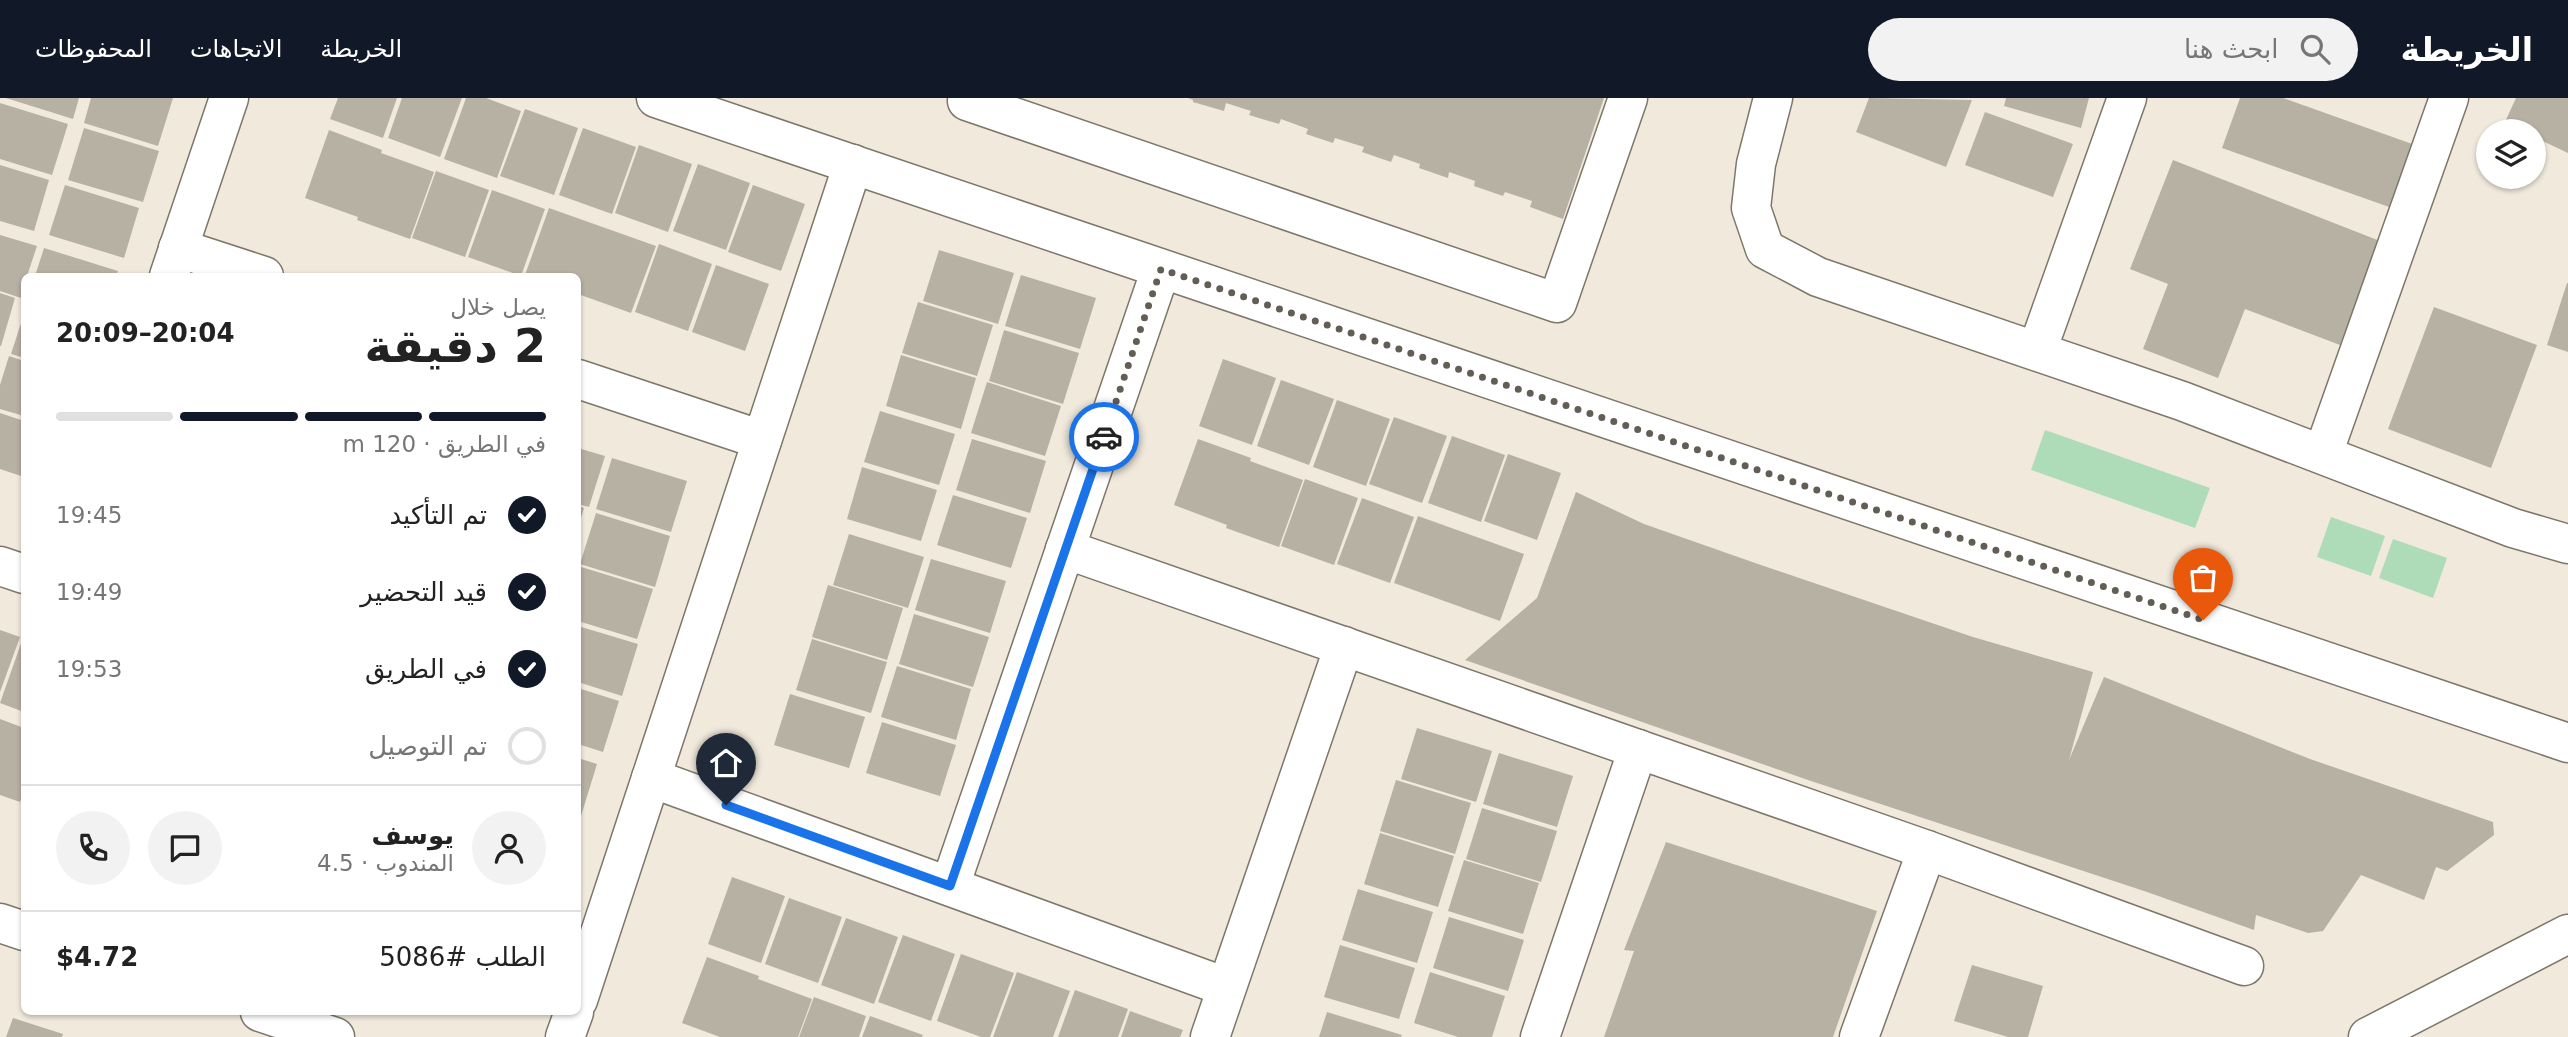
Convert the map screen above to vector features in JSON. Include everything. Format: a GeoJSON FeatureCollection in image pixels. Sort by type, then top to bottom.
{"type":"FeatureCollection","features":[{"type":"Feature","properties":{"kind":"street"},"geometry":{"type":"LineString","coordinates":[[229,98],[173,262],[244,273]]}},
{"type":"Feature","properties":{"kind":"street"},"geometry":{"type":"LineString","coordinates":[[656,98],[2568,743]]}},
{"type":"Feature","properties":{"kind":"street"},"geometry":{"type":"LineString","coordinates":[[969,98],[967,102],[1557,303],[1628,98]]}},
{"type":"Feature","properties":{"kind":"street"},"geometry":{"type":"LineString","coordinates":[[1773,98],[1756,164],[1751,208],[1765,249],[1818,276],[2182,401],[2513,528],[2568,544]]}},
{"type":"Feature","properties":{"kind":"street"},"geometry":{"type":"LineString","coordinates":[[2038,351],[2127,98]]}},
{"type":"Feature","properties":{"kind":"street"},"geometry":{"type":"LineString","coordinates":[[2323,454],[2439,101]]}},
{"type":"Feature","properties":{"kind":"street"},"geometry":{"type":"LineString","coordinates":[[581,991],[853,164]]}},
{"type":"Feature","properties":{"kind":"street"},"geometry":{"type":"LineString","coordinates":[[950,886],[1161,269]]}},
{"type":"Feature","properties":{"kind":"street"},"geometry":{"type":"LineString","coordinates":[[581,380],[762,440]]}},
{"type":"Feature","properties":{"kind":"street"},"geometry":{"type":"LineString","coordinates":[[1065,549],[1927,850],[2244,966]]}},
{"type":"Feature","properties":{"kind":"street"},"geometry":{"type":"LineString","coordinates":[[0,566],[21,573]]}},
{"type":"Feature","properties":{"kind":"street"},"geometry":{"type":"LineString","coordinates":[[1210,1037],[1345,646]]}},
{"type":"Feature","properties":{"kind":"street"},"geometry":{"type":"LineString","coordinates":[[1540,1037],[1638,749]]}},
{"type":"Feature","properties":{"kind":"street"},"geometry":{"type":"LineString","coordinates":[[651,778],[1226,987]]}},
{"type":"Feature","properties":{"kind":"street"},"geometry":{"type":"LineString","coordinates":[[1859,1037],[1927,850]]}},
{"type":"Feature","properties":{"kind":"street"},"geometry":{"type":"LineString","coordinates":[[0,923],[21,930]]}},
{"type":"Feature","properties":{"kind":"street"},"geometry":{"type":"LineString","coordinates":[[2368,1037],[2568,934]]}},
{"type":"Feature","properties":{"kind":"street"},"geometry":{"type":"LineString","coordinates":[[269,1015],[335,1037]]}},
{"type":"Feature","properties":{"kind":"street"},"geometry":{"type":"LineString","coordinates":[[565,1037],[573,1015]]}},
{"type":"Feature","properties":{"kind":"green space"},"geometry":{"type":"Polygon","coordinates":[[[2045,430],[2210,488],[2195,528],[2031,470],[2045,430]]]}},
{"type":"Feature","properties":{"kind":"green space"},"geometry":{"type":"Polygon","coordinates":[[[2331,517],[2385,536],[2371,576],[2317,557],[2331,517]]]}},
{"type":"Feature","properties":{"kind":"green space"},"geometry":{"type":"Polygon","coordinates":[[[2393,539],[2447,558],[2433,598],[2379,578],[2393,539]]]}},
{"type":"Feature","properties":{"kind":"building"},"geometry":{"type":"Polygon","coordinates":[[[6,98],[79,98],[73,119],[6,98]]]}},
{"type":"Feature","properties":{"kind":"building"},"geometry":{"type":"Polygon","coordinates":[[[91,98],[173,98],[158,146],[84,123],[91,98]]]}},
{"type":"Feature","properties":{"kind":"building"},"geometry":{"type":"Polygon","coordinates":[[[338,98],[397,98],[383,138],[330,119],[338,98]]]}},
{"type":"Feature","properties":{"kind":"building"},"geometry":{"type":"Polygon","coordinates":[[[402,98],[462,98],[440,157],[388,138],[402,98]]]}},
{"type":"Feature","properties":{"kind":"building"},"geometry":{"type":"Polygon","coordinates":[[[466,98],[486,98],[521,111],[497,178],[444,159],[466,98]]]}},
{"type":"Feature","properties":{"kind":"building"},"geometry":{"type":"Polygon","coordinates":[[[1188,98],[1604,98],[1563,219],[1530,207],[1532,201],[1505,192],[1503,196],[1474,186],[1475,181],[1449,172],[1448,178],[1419,168],[1420,164],[1394,155],[1391,162],[1362,152],[1364,147],[1335,138],[1333,143],[1306,134],[1308,129],[1281,119],[1279,124],[1249,115],[1251,111],[1226,103],[1224,111],[1188,98]]]}},
{"type":"Feature","properties":{"kind":"building"},"geometry":{"type":"Polygon","coordinates":[[[1869,98],[1972,100],[1946,167],[1856,132],[1869,98]]]}},
{"type":"Feature","properties":{"kind":"building"},"geometry":{"type":"Polygon","coordinates":[[[2006,98],[2089,98],[2081,128],[2004,106],[2006,98]]]}},
{"type":"Feature","properties":{"kind":"building"},"geometry":{"type":"Polygon","coordinates":[[[2240,98],[2283,98],[2415,145],[2392,208],[2222,148],[2240,98]]]}},
{"type":"Feature","properties":{"kind":"building"},"geometry":{"type":"Polygon","coordinates":[[[2516,98],[2568,98],[2568,153],[2546,143],[2546,119],[2506,119],[2516,98]]]}},
{"type":"Feature","properties":{"kind":"building"},"geometry":{"type":"Polygon","coordinates":[[[0,103],[68,124],[52,175],[0,159],[0,103]]]}},
{"type":"Feature","properties":{"kind":"building"},"geometry":{"type":"Polygon","coordinates":[[[525,109],[578,128],[554,195],[500,176],[525,109]]]}},
{"type":"Feature","properties":{"kind":"building"},"geometry":{"type":"Polygon","coordinates":[[[1985,112],[2073,144],[2053,197],[1965,165],[1985,112]]]}},
{"type":"Feature","properties":{"kind":"building"},"geometry":{"type":"Polygon","coordinates":[[[84,128],[159,151],[143,202],[68,180],[84,128]]]}},
{"type":"Feature","properties":{"kind":"building"},"geometry":{"type":"Polygon","coordinates":[[[583,128],[636,147],[612,214],[559,195],[583,128]]]}},
{"type":"Feature","properties":{"kind":"building"},"geometry":{"type":"Polygon","coordinates":[[[329,130],[434,172],[410,239],[305,198],[329,130]]]}},
{"type":"Feature","properties":{"kind":"building"},"geometry":{"type":"Polygon","coordinates":[[[639,145],[692,164],[668,232],[615,213],[639,145]]]}},
{"type":"Feature","properties":{"kind":"building"},"geometry":{"type":"Polygon","coordinates":[[[2173,160],[2380,241],[2340,345],[2245,309],[2218,378],[2143,349],[2168,284],[2130,269],[2173,160]]]}},
{"type":"Feature","properties":{"kind":"building"},"geometry":{"type":"Polygon","coordinates":[[[698,164],[750,183],[726,250],[673,231],[698,164]]]}},
{"type":"Feature","properties":{"kind":"building"},"geometry":{"type":"Polygon","coordinates":[[[0,165],[49,180],[34,231],[0,221],[0,165]]]}},
{"type":"Feature","properties":{"kind":"building"},"geometry":{"type":"Polygon","coordinates":[[[436,171],[489,190],[465,257],[412,238],[436,171]]]}},
{"type":"Feature","properties":{"kind":"building"},"geometry":{"type":"Polygon","coordinates":[[[65,185],[139,208],[124,258],[49,235],[65,185]]]}},
{"type":"Feature","properties":{"kind":"building"},"geometry":{"type":"Polygon","coordinates":[[[753,185],[805,204],[781,271],[728,252],[753,185]]]}},
{"type":"Feature","properties":{"kind":"building"},"geometry":{"type":"Polygon","coordinates":[[[492,190],[545,209],[522,273],[513,273],[468,257],[492,190]]]}},
{"type":"Feature","properties":{"kind":"building"},"geometry":{"type":"Polygon","coordinates":[[[549,208],[656,246],[631,313],[581,295],[581,273],[526,273],[549,208]]]}},
{"type":"Feature","properties":{"kind":"building"},"geometry":{"type":"Polygon","coordinates":[[[0,235],[37,246],[28,273],[21,273],[21,298],[0,291],[0,235]]]}},
{"type":"Feature","properties":{"kind":"building"},"geometry":{"type":"Polygon","coordinates":[[[659,244],[712,264],[688,331],[635,312],[659,244]]]}},
{"type":"Feature","properties":{"kind":"building"},"geometry":{"type":"Polygon","coordinates":[[[44,248],[118,271],[117,273],[36,273],[44,248]]]}},
{"type":"Feature","properties":{"kind":"building"},"geometry":{"type":"Polygon","coordinates":[[[939,250],[1014,273],[998,324],[923,301],[939,250]]]}},
{"type":"Feature","properties":{"kind":"building"},"geometry":{"type":"Polygon","coordinates":[[[716,265],[769,284],[745,351],[692,332],[716,265]]]}},
{"type":"Feature","properties":{"kind":"building"},"geometry":{"type":"Polygon","coordinates":[[[1021,275],[1096,298],[1080,349],[1005,326],[1021,275]]]}},
{"type":"Feature","properties":{"kind":"building"},"geometry":{"type":"Polygon","coordinates":[[[2568,283],[2568,352],[2547,345],[2568,283]]]}},
{"type":"Feature","properties":{"kind":"building"},"geometry":{"type":"Polygon","coordinates":[[[0,293],[15,298],[1,346],[0,346],[0,293]]]}},
{"type":"Feature","properties":{"kind":"building"},"geometry":{"type":"Polygon","coordinates":[[[918,302],[993,325],[977,376],[902,353],[918,302]]]}},
{"type":"Feature","properties":{"kind":"building"},"geometry":{"type":"Polygon","coordinates":[[[2434,307],[2537,345],[2491,468],[2388,429],[2434,307]]]}},
{"type":"Feature","properties":{"kind":"building"},"geometry":{"type":"Polygon","coordinates":[[[21,323],[21,357],[11,354],[21,323]]]}},
{"type":"Feature","properties":{"kind":"building"},"geometry":{"type":"Polygon","coordinates":[[[1004,330],[1079,353],[1063,404],[989,381],[1004,330]]]}},
{"type":"Feature","properties":{"kind":"building"},"geometry":{"type":"Polygon","coordinates":[[[901,355],[976,378],[961,429],[886,406],[901,355]]]}},
{"type":"Feature","properties":{"kind":"building"},"geometry":{"type":"Polygon","coordinates":[[[9,356],[21,360],[21,415],[0,409],[0,385],[9,356]]]}},
{"type":"Feature","properties":{"kind":"building"},"geometry":{"type":"Polygon","coordinates":[[[1223,359],[1276,378],[1252,445],[1199,426],[1223,359]]]}},
{"type":"Feature","properties":{"kind":"building"},"geometry":{"type":"Polygon","coordinates":[[[1281,380],[1334,399],[1309,465],[1257,446],[1281,380]]]}},
{"type":"Feature","properties":{"kind":"building"},"geometry":{"type":"Polygon","coordinates":[[[987,382],[1061,406],[1045,456],[971,433],[987,382]]]}},
{"type":"Feature","properties":{"kind":"building"},"geometry":{"type":"Polygon","coordinates":[[[1337,400],[1390,419],[1366,486],[1313,467],[1337,400]]]}},
{"type":"Feature","properties":{"kind":"building"},"geometry":{"type":"Polygon","coordinates":[[[880,411],[955,434],[939,485],[864,462],[880,411]]]}},
{"type":"Feature","properties":{"kind":"building"},"geometry":{"type":"Polygon","coordinates":[[[0,413],[21,420],[21,476],[0,469],[0,413]]]}},
{"type":"Feature","properties":{"kind":"building"},"geometry":{"type":"Polygon","coordinates":[[[1394,417],[1447,436],[1422,503],[1369,484],[1394,417]]]}},
{"type":"Feature","properties":{"kind":"building"},"geometry":{"type":"Polygon","coordinates":[[[1452,436],[1505,455],[1481,522],[1428,503],[1452,436]]]}},
{"type":"Feature","properties":{"kind":"building"},"geometry":{"type":"Polygon","coordinates":[[[972,439],[1046,461],[1030,513],[956,490],[972,439]]]}},
{"type":"Feature","properties":{"kind":"building"},"geometry":{"type":"Polygon","coordinates":[[[1198,439],[1303,480],[1279,547],[1174,505],[1198,439]]]}},
{"type":"Feature","properties":{"kind":"building"},"geometry":{"type":"Polygon","coordinates":[[[581,449],[605,456],[589,507],[581,505],[581,449]]]}},
{"type":"Feature","properties":{"kind":"building"},"geometry":{"type":"Polygon","coordinates":[[[1508,454],[1561,473],[1537,540],[1484,521],[1508,454]]]}},
{"type":"Feature","properties":{"kind":"building"},"geometry":{"type":"Polygon","coordinates":[[[612,458],[687,481],[671,532],[596,509],[612,458]]]}},
{"type":"Feature","properties":{"kind":"building"},"geometry":{"type":"Polygon","coordinates":[[[862,467],[937,490],[921,541],[847,519],[862,467]]]}},
{"type":"Feature","properties":{"kind":"building"},"geometry":{"type":"Polygon","coordinates":[[[1305,479],[1358,498],[1334,565],[1281,546],[1305,479]]]}},
{"type":"Feature","properties":{"kind":"building"},"geometry":{"type":"Polygon","coordinates":[[[1576,492],[1644,524],[1758,564],[1973,637],[2093,672],[2069,760],[2104,677],[2310,759],[2493,822],[2494,835],[2447,871],[2436,867],[2424,900],[2361,875],[2323,931],[2308,933],[2256,915],[2254,930],[1808,780],[1465,660],[1537,598],[1576,492]]]}},
{"type":"Feature","properties":{"kind":"building"},"geometry":{"type":"Polygon","coordinates":[[[953,495],[1027,518],[1011,568],[937,545],[953,495]]]}},
{"type":"Feature","properties":{"kind":"building"},"geometry":{"type":"Polygon","coordinates":[[[1362,498],[1414,517],[1390,583],[1337,564],[1362,498]]]}},
{"type":"Feature","properties":{"kind":"building"},"geometry":{"type":"Polygon","coordinates":[[[596,513],[670,536],[655,587],[581,564],[596,513]]]}},
{"type":"Feature","properties":{"kind":"building"},"geometry":{"type":"Polygon","coordinates":[[[1418,516],[1524,554],[1500,621],[1394,583],[1418,516]]]}},
{"type":"Feature","properties":{"kind":"building"},"geometry":{"type":"Polygon","coordinates":[[[849,534],[924,557],[908,608],[833,585],[849,534]]]}},
{"type":"Feature","properties":{"kind":"building"},"geometry":{"type":"Polygon","coordinates":[[[931,559],[1006,581],[990,633],[915,610],[931,559]]]}},
{"type":"Feature","properties":{"kind":"building"},"geometry":{"type":"Polygon","coordinates":[[[581,567],[653,589],[637,639],[581,622],[581,567]]]}},
{"type":"Feature","properties":{"kind":"building"},"geometry":{"type":"Polygon","coordinates":[[[828,585],[903,608],[887,660],[812,637],[828,585]]]}},
{"type":"Feature","properties":{"kind":"building"},"geometry":{"type":"Polygon","coordinates":[[[914,614],[989,637],[973,687],[899,664],[914,614]]]}},
{"type":"Feature","properties":{"kind":"building"},"geometry":{"type":"Polygon","coordinates":[[[581,627],[638,644],[622,696],[581,683],[581,627]]]}},
{"type":"Feature","properties":{"kind":"building"},"geometry":{"type":"Polygon","coordinates":[[[0,630],[20,637],[0,692],[0,630]]]}},
{"type":"Feature","properties":{"kind":"building"},"geometry":{"type":"Polygon","coordinates":[[[812,639],[887,662],[871,713],[796,690],[812,639]]]}},
{"type":"Feature","properties":{"kind":"building"},"geometry":{"type":"Polygon","coordinates":[[[21,644],[21,711],[0,703],[21,644]]]}},
{"type":"Feature","properties":{"kind":"building"},"geometry":{"type":"Polygon","coordinates":[[[897,666],[971,689],[956,740],[881,717],[897,666]]]}},
{"type":"Feature","properties":{"kind":"building"},"geometry":{"type":"Polygon","coordinates":[[[581,689],[619,701],[603,752],[581,745],[581,689]]]}},
{"type":"Feature","properties":{"kind":"building"},"geometry":{"type":"Polygon","coordinates":[[[790,694],[865,717],[849,768],[774,745],[790,694]]]}},
{"type":"Feature","properties":{"kind":"building"},"geometry":{"type":"Polygon","coordinates":[[[0,719],[21,727],[21,799],[20,802],[0,795],[0,719]]]}},
{"type":"Feature","properties":{"kind":"building"},"geometry":{"type":"Polygon","coordinates":[[[882,722],[956,745],[940,796],[866,773],[882,722]]]}},
{"type":"Feature","properties":{"kind":"building"},"geometry":{"type":"Polygon","coordinates":[[[1417,728],[1492,751],[1476,802],[1401,779],[1417,728]]]}},
{"type":"Feature","properties":{"kind":"building"},"geometry":{"type":"Polygon","coordinates":[[[1499,753],[1573,776],[1557,827],[1483,804],[1499,753]]]}},
{"type":"Feature","properties":{"kind":"building"},"geometry":{"type":"Polygon","coordinates":[[[581,759],[597,764],[581,816],[581,759]]]}},
{"type":"Feature","properties":{"kind":"building"},"geometry":{"type":"Polygon","coordinates":[[[1396,780],[1471,803],[1455,854],[1380,831],[1396,780]]]}},
{"type":"Feature","properties":{"kind":"building"},"geometry":{"type":"Polygon","coordinates":[[[1482,808],[1557,831],[1541,882],[1466,859],[1482,808]]]}},
{"type":"Feature","properties":{"kind":"building"},"geometry":{"type":"Polygon","coordinates":[[[1380,833],[1454,856],[1438,907],[1364,884],[1380,833]]]}},
{"type":"Feature","properties":{"kind":"building"},"geometry":{"type":"Polygon","coordinates":[[[1666,842],[1877,911],[1833,1037],[1604,1037],[1634,951],[1624,950],[1666,842]]]}},
{"type":"Feature","properties":{"kind":"building"},"geometry":{"type":"Polygon","coordinates":[[[1464,860],[1539,883],[1523,934],[1448,911],[1464,860]]]}},
{"type":"Feature","properties":{"kind":"building"},"geometry":{"type":"Polygon","coordinates":[[[732,877],[785,896],[761,963],[708,944],[732,877]]]}},
{"type":"Feature","properties":{"kind":"building"},"geometry":{"type":"Polygon","coordinates":[[[1358,889],[1433,912],[1417,963],[1342,940],[1358,889]]]}},
{"type":"Feature","properties":{"kind":"building"},"geometry":{"type":"Polygon","coordinates":[[[789,898],[842,917],[818,983],[765,964],[789,898]]]}},
{"type":"Feature","properties":{"kind":"building"},"geometry":{"type":"Polygon","coordinates":[[[1449,917],[1524,940],[1508,991],[1433,968],[1449,917]]]}},
{"type":"Feature","properties":{"kind":"building"},"geometry":{"type":"Polygon","coordinates":[[[846,918],[898,937],[874,1004],[821,985],[846,918]]]}},
{"type":"Feature","properties":{"kind":"building"},"geometry":{"type":"Polygon","coordinates":[[[903,935],[955,954],[931,1021],[878,1002],[903,935]]]}},
{"type":"Feature","properties":{"kind":"building"},"geometry":{"type":"Polygon","coordinates":[[[1340,945],[1415,968],[1399,1019],[1324,997],[1340,945]]]}},
{"type":"Feature","properties":{"kind":"building"},"geometry":{"type":"Polygon","coordinates":[[[961,954],[1014,973],[990,1037],[981,1037],[937,1021],[961,954]]]}},
{"type":"Feature","properties":{"kind":"building"},"geometry":{"type":"Polygon","coordinates":[[[707,957],[812,999],[798,1037],[720,1037],[682,1023],[707,957]]]}},
{"type":"Feature","properties":{"kind":"building"},"geometry":{"type":"Polygon","coordinates":[[[1972,965],[2043,986],[2028,1037],[2008,1037],[1954,1021],[1972,965]]]}},
{"type":"Feature","properties":{"kind":"building"},"geometry":{"type":"Polygon","coordinates":[[[1017,972],[1070,991],[1053,1037],[993,1037],[1017,972]]]}},
{"type":"Feature","properties":{"kind":"building"},"geometry":{"type":"Polygon","coordinates":[[[1430,972],[1505,996],[1492,1037],[1458,1037],[1414,1023],[1430,972]]]}},
{"type":"Feature","properties":{"kind":"building"},"geometry":{"type":"Polygon","coordinates":[[[1075,990],[1128,1009],[1118,1037],[1058,1037],[1075,990]]]}},
{"type":"Feature","properties":{"kind":"building"},"geometry":{"type":"Polygon","coordinates":[[[814,997],[866,1016],[859,1037],[799,1037],[814,997]]]}},
{"type":"Feature","properties":{"kind":"building"},"geometry":{"type":"Polygon","coordinates":[[[1130,1011],[1183,1030],[1180,1037],[1121,1037],[1130,1011]]]}},
{"type":"Feature","properties":{"kind":"building"},"geometry":{"type":"Polygon","coordinates":[[[1327,1012],[1402,1035],[1319,1037],[1327,1012]]]}},
{"type":"Feature","properties":{"kind":"building"},"geometry":{"type":"Polygon","coordinates":[[[870,1016],[923,1035],[862,1037],[870,1016]]]}},
{"type":"Feature","properties":{"kind":"building"},"geometry":{"type":"Polygon","coordinates":[[[13,1018],[63,1034],[62,1037],[6,1037],[13,1018]]]}},
{"type":"Feature","properties":{"kind":"way so far"},"geometry":{"type":"LineString","coordinates":[[1104,437],[1161,269],[2203,620]]}},
{"type":"Feature","properties":{"kind":"route"},"geometry":{"type":"LineString","coordinates":[[726,805],[950,886],[1104,437]]}}]}
